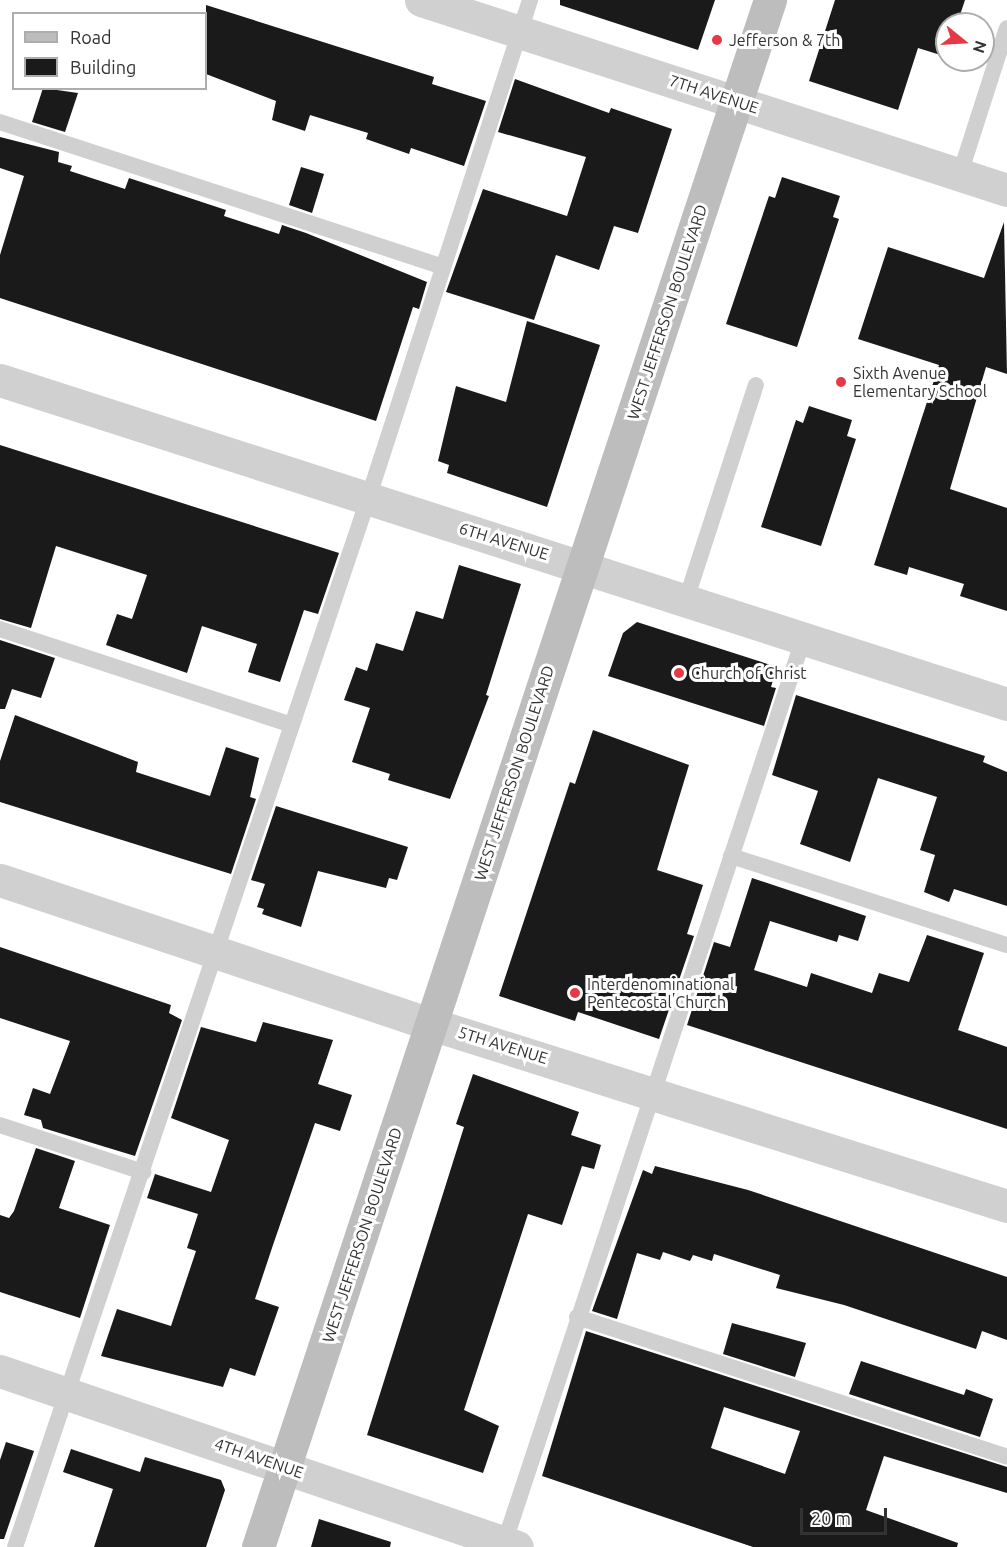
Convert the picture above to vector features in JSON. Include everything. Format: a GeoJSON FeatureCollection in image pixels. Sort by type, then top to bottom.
{"type":"FeatureCollection","features":[{"type":"Feature","properties":{"kind":"main road","name":"WEST JEFFERSON BOULEVARD"},"geometry":{"type":"LineString","coordinates":[[258,1547],[770,0]]}},
{"type":"Feature","properties":{"kind":"street","name":"7TH AVENUE"},"geometry":{"type":"LineString","coordinates":[[421,0],[1007,189]]}},
{"type":"Feature","properties":{"kind":"street","name":"6TH AVENUE"},"geometry":{"type":"LineString","coordinates":[[0,380],[1007,704]]}},
{"type":"Feature","properties":{"kind":"street","name":"5TH AVENUE"},"geometry":{"type":"LineString","coordinates":[[0,880],[431,1023],[652,1091],[1007,1206]]}},
{"type":"Feature","properties":{"kind":"street","name":"4TH AVENUE"},"geometry":{"type":"LineString","coordinates":[[0,1371],[286,1466],[509,1546]]}},
{"type":"Feature","properties":{"kind":"lane"},"geometry":{"type":"LineString","coordinates":[[15,1547],[368,499],[530,0]]}},
{"type":"Feature","properties":{"kind":"lane"},"geometry":{"type":"LineString","coordinates":[[960,174],[1007,28]]}},
{"type":"Feature","properties":{"kind":"lane"},"geometry":{"type":"LineString","coordinates":[[0,122],[443,267]]}},
{"type":"Feature","properties":{"kind":"lane"},"geometry":{"type":"LineString","coordinates":[[686,600],[756,385]]}},
{"type":"Feature","properties":{"kind":"lane"},"geometry":{"type":"LineString","coordinates":[[0,629],[292,725]]}},
{"type":"Feature","properties":{"kind":"lane"},"geometry":{"type":"LineString","coordinates":[[509,1546],[577,1317],[803,640]]}},
{"type":"Feature","properties":{"kind":"lane"},"geometry":{"type":"LineString","coordinates":[[731,856],[1007,945]]}},
{"type":"Feature","properties":{"kind":"lane"},"geometry":{"type":"LineString","coordinates":[[0,1125],[143,1172]]}},
{"type":"Feature","properties":{"kind":"lane"},"geometry":{"type":"LineString","coordinates":[[577,1317],[1007,1457]]}},
{"type":"Feature","properties":{"kind":"building"},"geometry":{"type":"Polygon","coordinates":[[[560,0],[715,0],[698,50],[560,5],[560,0]]]}},
{"type":"Feature","properties":{"kind":"building"},"geometry":{"type":"Polygon","coordinates":[[[835,0],[965,0],[961,12],[935,12],[935,53],[918,48],[898,110],[809,81],[835,0]]]}},
{"type":"Feature","properties":{"kind":"building"},"geometry":{"type":"Polygon","coordinates":[[[206,5],[434,77],[432,84],[486,101],[464,166],[411,148],[409,154],[366,139],[368,133],[310,115],[305,131],[272,120],[276,101],[207,74],[206,5]]]}},
{"type":"Feature","properties":{"kind":"building"},"geometry":{"type":"Polygon","coordinates":[[[515,79],[609,113],[611,108],[672,129],[638,233],[614,226],[599,270],[556,255],[534,320],[446,292],[483,189],[567,216],[586,157],[498,132],[515,79]]]}},
{"type":"Feature","properties":{"kind":"building"},"geometry":{"type":"Polygon","coordinates":[[[42,90],[78,93],[65,132],[32,122],[42,90]]]}},
{"type":"Feature","properties":{"kind":"building"},"geometry":{"type":"Polygon","coordinates":[[[0,137],[59,152],[58,162],[72,166],[70,171],[125,189],[129,178],[226,210],[224,216],[279,234],[282,225],[427,282],[419,309],[413,307],[376,421],[0,298],[0,255],[24,176],[0,168],[0,137]]]}},
{"type":"Feature","properties":{"kind":"building"},"geometry":{"type":"Polygon","coordinates":[[[301,167],[324,174],[312,213],[289,205],[301,167]]]}},
{"type":"Feature","properties":{"kind":"building"},"geometry":{"type":"Polygon","coordinates":[[[782,177],[840,196],[833,217],[839,219],[797,347],[726,324],[769,196],[775,198],[782,177]]]}},
{"type":"Feature","properties":{"kind":"building"},"geometry":{"type":"Polygon","coordinates":[[[1004,222],[1007,374],[986,367],[950,489],[1007,508],[1007,611],[960,596],[964,584],[909,567],[907,575],[874,565],[939,365],[858,339],[888,247],[984,278],[1004,222]]]}},
{"type":"Feature","properties":{"kind":"building"},"geometry":{"type":"Polygon","coordinates":[[[527,321],[600,345],[547,507],[447,473],[449,465],[438,461],[456,386],[506,402],[527,321]]]}},
{"type":"Feature","properties":{"kind":"building"},"geometry":{"type":"Polygon","coordinates":[[[809,406],[852,420],[847,436],[856,439],[821,546],[761,527],[796,420],[803,423],[809,406]]]}},
{"type":"Feature","properties":{"kind":"building"},"geometry":{"type":"Polygon","coordinates":[[[0,445],[339,553],[318,614],[304,610],[280,682],[248,672],[257,644],[202,626],[187,673],[106,645],[117,614],[132,619],[147,575],[56,546],[31,628],[0,619],[0,445]]]}},
{"type":"Feature","properties":{"kind":"building"},"geometry":{"type":"Polygon","coordinates":[[[459,565],[521,584],[486,695],[489,696],[450,799],[388,780],[390,774],[352,762],[370,708],[344,700],[356,667],[367,671],[376,643],[403,651],[416,611],[443,619],[459,565]]]}},
{"type":"Feature","properties":{"kind":"building"},"geometry":{"type":"Polygon","coordinates":[[[637,622],[777,667],[771,687],[776,688],[764,726],[608,676],[623,633],[637,622]]]}},
{"type":"Feature","properties":{"kind":"building"},"geometry":{"type":"Polygon","coordinates":[[[0,640],[55,658],[41,698],[12,689],[5,709],[0,709],[0,640]]]}},
{"type":"Feature","properties":{"kind":"building"},"geometry":{"type":"Polygon","coordinates":[[[796,695],[985,756],[983,762],[1007,772],[1007,906],[954,889],[949,902],[924,892],[935,855],[920,850],[937,797],[878,778],[850,862],[800,844],[818,791],[772,775],[796,695]]]}},
{"type":"Feature","properties":{"kind":"building"},"geometry":{"type":"Polygon","coordinates":[[[15,715],[138,762],[136,772],[210,796],[226,747],[259,758],[250,797],[256,799],[231,874],[0,802],[0,761],[15,715]]]}},
{"type":"Feature","properties":{"kind":"building"},"geometry":{"type":"Polygon","coordinates":[[[593,730],[689,765],[657,870],[703,885],[687,934],[694,936],[659,1039],[578,1012],[575,1021],[499,996],[570,782],[575,784],[593,730]]]}},
{"type":"Feature","properties":{"kind":"building"},"geometry":{"type":"Polygon","coordinates":[[[276,806],[408,847],[397,880],[389,878],[386,888],[318,871],[301,927],[262,914],[264,909],[257,907],[265,884],[251,880],[276,806]]]}},
{"type":"Feature","properties":{"kind":"building"},"geometry":{"type":"Polygon","coordinates":[[[752,878],[866,916],[858,941],[839,935],[837,942],[770,921],[754,970],[807,987],[811,973],[872,993],[879,973],[909,982],[927,935],[984,953],[958,1030],[1007,1047],[1007,1129],[687,1025],[714,942],[730,947],[752,878]]]}},
{"type":"Feature","properties":{"kind":"building"},"geometry":{"type":"Polygon","coordinates":[[[0,947],[171,1005],[169,1013],[182,1020],[135,1156],[43,1128],[41,1120],[24,1115],[33,1088],[50,1094],[70,1041],[0,1018],[0,947]]]}},
{"type":"Feature","properties":{"kind":"building"},"geometry":{"type":"Polygon","coordinates":[[[263,1022],[333,1040],[318,1084],[352,1095],[340,1131],[315,1123],[255,1299],[279,1307],[255,1376],[230,1368],[223,1387],[101,1356],[117,1309],[171,1326],[196,1251],[187,1248],[198,1214],[147,1198],[155,1174],[211,1192],[229,1140],[171,1118],[201,1027],[256,1042],[263,1022]]]}},
{"type":"Feature","properties":{"kind":"building"},"geometry":{"type":"Polygon","coordinates":[[[473,1074],[579,1112],[571,1135],[601,1145],[594,1169],[582,1166],[562,1225],[528,1214],[464,1410],[499,1426],[483,1473],[367,1435],[464,1127],[456,1124],[473,1074]]]}},
{"type":"Feature","properties":{"kind":"building"},"geometry":{"type":"Polygon","coordinates":[[[36,1148],[75,1161],[59,1208],[110,1225],[80,1318],[0,1292],[0,1215],[9,1218],[14,1211],[36,1148]]]}},
{"type":"Feature","properties":{"kind":"building"},"geometry":{"type":"Polygon","coordinates":[[[655,1166],[748,1190],[1007,1277],[1007,1340],[982,1331],[976,1349],[844,1305],[776,1288],[780,1275],[714,1254],[712,1261],[693,1255],[690,1261],[663,1252],[660,1260],[637,1253],[617,1319],[592,1311],[643,1170],[652,1174],[655,1166]]]}},
{"type":"Feature","properties":{"kind":"building"},"geometry":{"type":"Polygon","coordinates":[[[732,1323],[806,1343],[795,1377],[723,1354],[732,1323]]]}},
{"type":"Feature","properties":{"kind":"building"},"geometry":{"type":"Polygon","coordinates":[[[586,1331],[1007,1467],[1007,1493],[884,1456],[866,1510],[958,1543],[957,1547],[753,1547],[542,1476],[586,1331]],[[724,1407],[711,1448],[785,1474],[800,1431],[724,1407]]]}},
{"type":"Feature","properties":{"kind":"building"},"geometry":{"type":"Polygon","coordinates":[[[861,1361],[964,1395],[966,1389],[993,1399],[980,1437],[849,1394],[861,1361]]]}},
{"type":"Feature","properties":{"kind":"building"},"geometry":{"type":"Polygon","coordinates":[[[6,1442],[34,1451],[4,1539],[0,1539],[0,1460],[6,1442]]]}},
{"type":"Feature","properties":{"kind":"building"},"geometry":{"type":"Polygon","coordinates":[[[71,1449],[140,1472],[145,1457],[221,1480],[225,1490],[206,1547],[94,1547],[113,1489],[63,1472],[71,1449]]]}},
{"type":"Feature","properties":{"kind":"building"},"geometry":{"type":"Polygon","coordinates":[[[319,1519],[391,1542],[390,1547],[311,1547],[319,1519]]]}},
{"type":"Feature","properties":{"kind":"place","name":"Jefferson & 7th"},"geometry":{"type":"Point","coordinates":[717,40]}},
{"type":"Feature","properties":{"kind":"place","name":"Sixth Avenue Elementary School"},"geometry":{"type":"Point","coordinates":[841,382]}},
{"type":"Feature","properties":{"kind":"place","name":"Church of Christ"},"geometry":{"type":"Point","coordinates":[679,673]}},
{"type":"Feature","properties":{"kind":"place","name":"Interdenominational Pentecostal Church"},"geometry":{"type":"Point","coordinates":[575,993]}}]}
